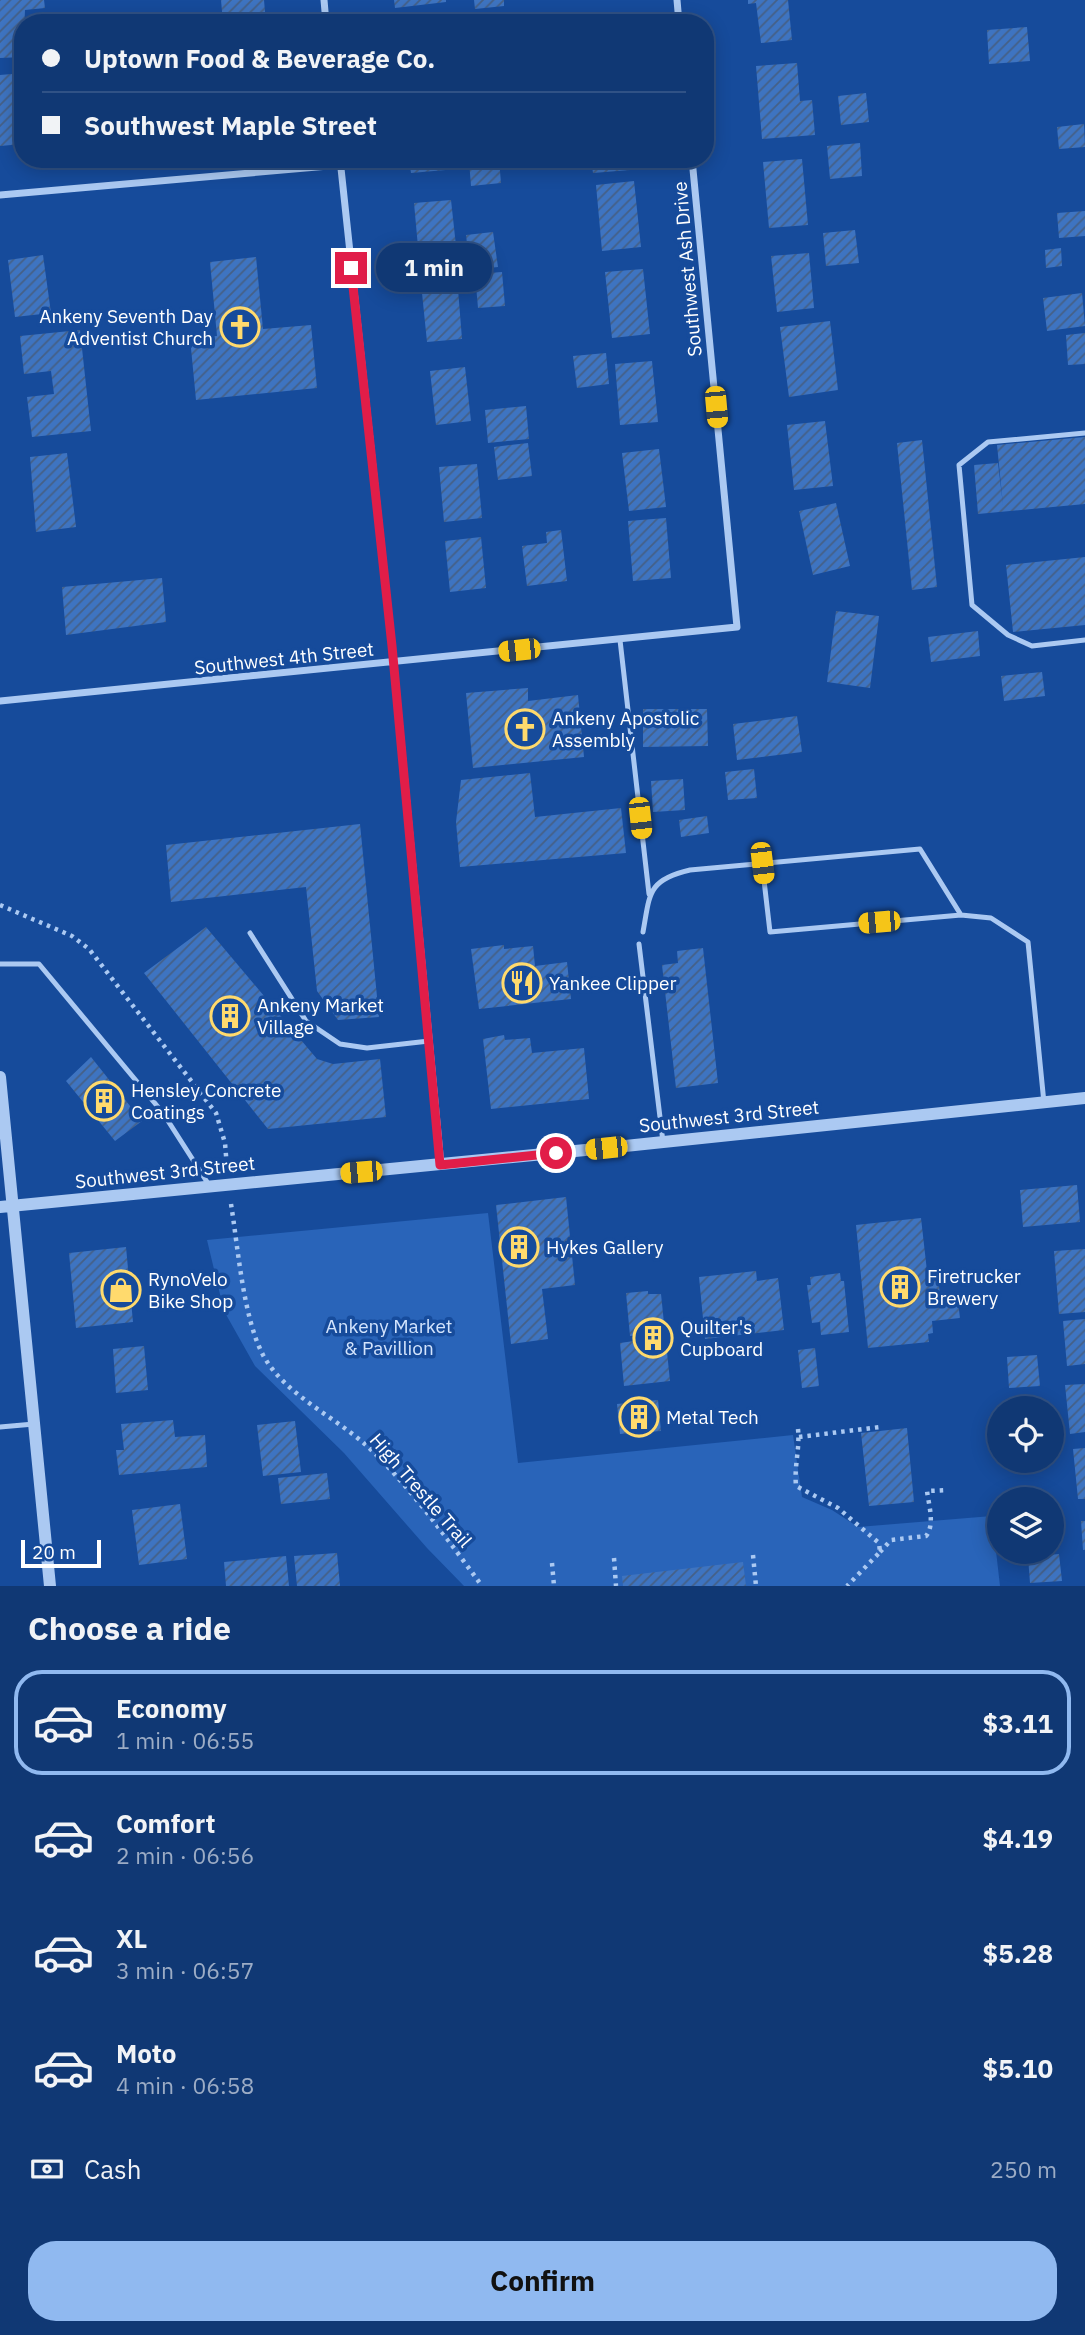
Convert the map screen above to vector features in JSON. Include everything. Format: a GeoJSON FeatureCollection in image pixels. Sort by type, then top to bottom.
{"type":"FeatureCollection","features":[{"type":"Feature","properties":{"kind":"street"},"geometry":{"type":"LineString","coordinates":[[0,195],[278,168]]}},
{"type":"Feature","properties":{"kind":"street"},"geometry":{"type":"LineString","coordinates":[[341,168],[394,663],[440,1165]]}},
{"type":"Feature","properties":{"kind":"street","name":"Southwest Ash Drive"},"geometry":{"type":"LineString","coordinates":[[693,168],[737,627]]}},
{"type":"Feature","properties":{"kind":"street","name":"Southwest 4th Street"},"geometry":{"type":"LineString","coordinates":[[0,701],[737,627]]}},
{"type":"Feature","properties":{"kind":"street"},"geometry":{"type":"LineString","coordinates":[[0,1076],[6,1206],[34,1424],[50,1586]]}},
{"type":"Feature","properties":{"kind":"street","name":"Southwest 3rd Street"},"geometry":{"type":"LineString","coordinates":[[6,1206],[440,1165],[1085,1098]]}},
{"type":"Feature","properties":{"kind":"lane"},"geometry":{"type":"LineString","coordinates":[[1085,433],[988,442],[959,465],[972,605],[1008,635],[1032,646],[1085,640]]}},
{"type":"Feature","properties":{"kind":"lane"},"geometry":{"type":"LineString","coordinates":[[620,640],[649,894],[643,932]]}},
{"type":"Feature","properties":{"kind":"lane"},"geometry":{"type":"LineString","coordinates":[[649,894],[669,875],[690,870],[920,849],[961,915]]}},
{"type":"Feature","properties":{"kind":"lane"},"geometry":{"type":"LineString","coordinates":[[762,863],[770,932],[961,915],[991,918],[1028,942],[1044,1103]]}},
{"type":"Feature","properties":{"kind":"lane"},"geometry":{"type":"LineString","coordinates":[[250,933],[306,1021],[340,1044],[368,1048],[429,1041]]}},
{"type":"Feature","properties":{"kind":"lane"},"geometry":{"type":"LineString","coordinates":[[639,944],[663,1142]]}},
{"type":"Feature","properties":{"kind":"lane"},"geometry":{"type":"LineString","coordinates":[[0,964],[39,964],[163,1113],[210,1188]]}},
{"type":"Feature","properties":{"kind":"lane"},"geometry":{"type":"LineString","coordinates":[[0,1427],[34,1424]]}},
{"type":"Feature","properties":{"kind":"path"},"geometry":{"type":"LineString","coordinates":[[0,905],[72,936],[89,950],[216,1113],[225,1143],[228,1170]]}},
{"type":"Feature","properties":{"kind":"path","name":"High Trestle Trail"},"geometry":{"type":"LineString","coordinates":[[231,1201],[237,1254],[252,1322],[264,1357],[296,1392],[344,1426],[384,1463],[482,1586]]}},
{"type":"Feature","properties":{"kind":"path"},"geometry":{"type":"LineString","coordinates":[[799,1437],[880,1427]]}},
{"type":"Feature","properties":{"kind":"path"},"geometry":{"type":"LineString","coordinates":[[798,1429],[799,1448],[794,1466],[796,1486],[818,1500],[838,1508],[879,1543],[880,1552]]}},
{"type":"Feature","properties":{"kind":"path"},"geometry":{"type":"LineString","coordinates":[[847,1586],[891,1540],[929,1534],[931,1527],[927,1491],[948,1490]]}},
{"type":"Feature","properties":{"kind":"path"},"geometry":{"type":"LineString","coordinates":[[753,1555],[756,1586]]}},
{"type":"Feature","properties":{"kind":"path"},"geometry":{"type":"LineString","coordinates":[[611,1586],[616,1586],[614,1558]]}},
{"type":"Feature","properties":{"kind":"path"},"geometry":{"type":"LineString","coordinates":[[552,1563],[554,1586]]}},
{"type":"Feature","properties":{"kind":"green space","name":"Ankeny Market & Pavillion"},"geometry":{"type":"Polygon","coordinates":[[[488,1213],[518,1463],[793,1435],[802,1497],[832,1510],[858,1527],[987,1516],[987,1564],[997,1564],[1000,1586],[464,1586],[344,1453],[255,1366],[224,1311],[207,1240],[488,1213]]]}},
{"type":"Feature","properties":{"kind":"building"},"geometry":{"type":"Polygon","coordinates":[[[0,0],[44,0],[45,8],[14,14],[14,57],[0,58],[0,0]]]}},
{"type":"Feature","properties":{"kind":"building"},"geometry":{"type":"Polygon","coordinates":[[[221,0],[264,0],[265,14],[222,14],[221,0]]]}},
{"type":"Feature","properties":{"kind":"building"},"geometry":{"type":"Polygon","coordinates":[[[394,0],[446,0],[446,2],[395,8],[394,0]]]}},
{"type":"Feature","properties":{"kind":"building"},"geometry":{"type":"Polygon","coordinates":[[[474,0],[504,0],[504,6],[475,9],[474,0]]]}},
{"type":"Feature","properties":{"kind":"building"},"geometry":{"type":"Polygon","coordinates":[[[748,0],[788,0],[792,40],[761,43],[756,3],[748,4],[748,0]]]}},
{"type":"Feature","properties":{"kind":"building"},"geometry":{"type":"Polygon","coordinates":[[[493,12],[493,14],[460,14],[493,12]]]}},
{"type":"Feature","properties":{"kind":"building"},"geometry":{"type":"Polygon","coordinates":[[[1027,27],[1030,61],[989,64],[987,30],[1027,27]]]}},
{"type":"Feature","properties":{"kind":"building"},"geometry":{"type":"Polygon","coordinates":[[[797,63],[800,101],[812,100],[815,135],[762,139],[756,66],[797,63]]]}},
{"type":"Feature","properties":{"kind":"building"},"geometry":{"type":"Polygon","coordinates":[[[14,74],[14,145],[0,146],[0,75],[14,74]]]}},
{"type":"Feature","properties":{"kind":"building"},"geometry":{"type":"Polygon","coordinates":[[[866,93],[869,122],[841,125],[838,96],[866,93]]]}},
{"type":"Feature","properties":{"kind":"building"},"geometry":{"type":"Polygon","coordinates":[[[1084,124],[1085,147],[1059,149],[1057,127],[1084,124]]]}},
{"type":"Feature","properties":{"kind":"building"},"geometry":{"type":"Polygon","coordinates":[[[860,143],[862,176],[830,179],[827,146],[860,143]]]}},
{"type":"Feature","properties":{"kind":"building"},"geometry":{"type":"Polygon","coordinates":[[[802,159],[808,225],[769,228],[763,162],[802,159]]]}},
{"type":"Feature","properties":{"kind":"building"},"geometry":{"type":"Polygon","coordinates":[[[410,168],[457,169],[411,173],[410,168]]]}},
{"type":"Feature","properties":{"kind":"building"},"geometry":{"type":"Polygon","coordinates":[[[470,168],[500,168],[501,183],[471,186],[470,168]]]}},
{"type":"Feature","properties":{"kind":"building"},"geometry":{"type":"Polygon","coordinates":[[[592,168],[630,168],[630,170],[593,173],[592,168]]]}},
{"type":"Feature","properties":{"kind":"building"},"geometry":{"type":"Polygon","coordinates":[[[634,181],[641,247],[602,251],[596,185],[634,181]]]}},
{"type":"Feature","properties":{"kind":"building"},"geometry":{"type":"Polygon","coordinates":[[[451,200],[457,255],[419,258],[414,203],[451,200]]]}},
{"type":"Feature","properties":{"kind":"building"},"geometry":{"type":"Polygon","coordinates":[[[1085,211],[1085,236],[1059,238],[1057,213],[1085,211]]]}},
{"type":"Feature","properties":{"kind":"building"},"geometry":{"type":"Polygon","coordinates":[[[855,230],[859,263],[826,266],[823,233],[855,230]]]}},
{"type":"Feature","properties":{"kind":"building"},"geometry":{"type":"Polygon","coordinates":[[[493,232],[498,267],[470,270],[466,235],[493,232]]]}},
{"type":"Feature","properties":{"kind":"building"},"geometry":{"type":"Polygon","coordinates":[[[1061,248],[1062,266],[1046,268],[1045,250],[1061,248]]]}},
{"type":"Feature","properties":{"kind":"building"},"geometry":{"type":"Polygon","coordinates":[[[809,253],[814,308],[777,312],[771,256],[809,253]]]}},
{"type":"Feature","properties":{"kind":"building"},"geometry":{"type":"Polygon","coordinates":[[[43,255],[51,313],[15,317],[8,260],[43,255]]]}},
{"type":"Feature","properties":{"kind":"building","name":"Ankeny Seventh Day Adventist Church"},"geometry":{"type":"Polygon","coordinates":[[[256,257],[263,329],[311,325],[317,388],[196,400],[190,338],[217,336],[210,262],[256,257]]]}},
{"type":"Feature","properties":{"kind":"building"},"geometry":{"type":"Polygon","coordinates":[[[643,269],[650,334],[612,338],[605,272],[643,269]]]}},
{"type":"Feature","properties":{"kind":"building"},"geometry":{"type":"Polygon","coordinates":[[[502,272],[505,306],[478,308],[475,274],[502,272]]]}},
{"type":"Feature","properties":{"kind":"building"},"geometry":{"type":"Polygon","coordinates":[[[458,289],[462,339],[427,342],[422,293],[458,289]]]}},
{"type":"Feature","properties":{"kind":"building"},"geometry":{"type":"Polygon","coordinates":[[[1082,293],[1085,326],[1047,331],[1043,298],[1082,293]]]}},
{"type":"Feature","properties":{"kind":"building"},"geometry":{"type":"Polygon","coordinates":[[[830,321],[838,390],[789,397],[780,327],[830,321]]]}},
{"type":"Feature","properties":{"kind":"building"},"geometry":{"type":"Polygon","coordinates":[[[80,330],[91,431],[32,437],[27,397],[54,394],[51,371],[24,374],[20,336],[80,330]]]}},
{"type":"Feature","properties":{"kind":"building"},"geometry":{"type":"Polygon","coordinates":[[[1085,333],[1085,364],[1068,365],[1066,335],[1085,333]]]}},
{"type":"Feature","properties":{"kind":"building"},"geometry":{"type":"Polygon","coordinates":[[[606,353],[609,384],[577,388],[573,356],[606,353]]]}},
{"type":"Feature","properties":{"kind":"building"},"geometry":{"type":"Polygon","coordinates":[[[652,361],[658,422],[620,425],[615,364],[652,361]]]}},
{"type":"Feature","properties":{"kind":"building"},"geometry":{"type":"Polygon","coordinates":[[[465,367],[471,421],[436,425],[430,371],[465,367]]]}},
{"type":"Feature","properties":{"kind":"building"},"geometry":{"type":"Polygon","coordinates":[[[526,406],[529,439],[488,443],[485,410],[526,406]]]}},
{"type":"Feature","properties":{"kind":"building"},"geometry":{"type":"Polygon","coordinates":[[[825,421],[833,486],[794,490],[787,425],[825,421]]]}},
{"type":"Feature","properties":{"kind":"building"},"geometry":{"type":"Polygon","coordinates":[[[1085,437],[1085,504],[978,514],[974,465],[998,463],[1003,505],[997,445],[1085,437]]]}},
{"type":"Feature","properties":{"kind":"building"},"geometry":{"type":"Polygon","coordinates":[[[922,440],[937,587],[912,590],[897,443],[922,440]]]}},
{"type":"Feature","properties":{"kind":"building"},"geometry":{"type":"Polygon","coordinates":[[[528,443],[532,476],[498,480],[494,447],[528,443]]]}},
{"type":"Feature","properties":{"kind":"building"},"geometry":{"type":"Polygon","coordinates":[[[659,449],[666,507],[629,511],[622,453],[659,449]]]}},
{"type":"Feature","properties":{"kind":"building"},"geometry":{"type":"Polygon","coordinates":[[[67,453],[76,527],[36,532],[30,457],[67,453]]]}},
{"type":"Feature","properties":{"kind":"building"},"geometry":{"type":"Polygon","coordinates":[[[477,464],[482,518],[444,522],[439,467],[477,464]]]}},
{"type":"Feature","properties":{"kind":"building"},"geometry":{"type":"Polygon","coordinates":[[[836,503],[850,566],[813,575],[799,511],[836,503]]]}},
{"type":"Feature","properties":{"kind":"building"},"geometry":{"type":"Polygon","coordinates":[[[666,518],[671,578],[633,581],[628,521],[666,518]]]}},
{"type":"Feature","properties":{"kind":"building"},"geometry":{"type":"Polygon","coordinates":[[[561,530],[567,581],[527,586],[522,546],[547,543],[546,532],[561,530]]]}},
{"type":"Feature","properties":{"kind":"building"},"geometry":{"type":"Polygon","coordinates":[[[481,537],[486,588],[450,592],[445,541],[481,537]]]}},
{"type":"Feature","properties":{"kind":"building"},"geometry":{"type":"Polygon","coordinates":[[[1085,557],[1085,625],[1013,632],[1006,565],[1085,557]]]}},
{"type":"Feature","properties":{"kind":"building"},"geometry":{"type":"Polygon","coordinates":[[[162,578],[166,622],[66,635],[62,587],[162,578]]]}},
{"type":"Feature","properties":{"kind":"building"},"geometry":{"type":"Polygon","coordinates":[[[836,611],[879,616],[870,688],[827,682],[836,611]]]}},
{"type":"Feature","properties":{"kind":"building"},"geometry":{"type":"Polygon","coordinates":[[[978,631],[980,656],[931,662],[928,637],[978,631]]]}},
{"type":"Feature","properties":{"kind":"building"},"geometry":{"type":"Polygon","coordinates":[[[1042,672],[1045,696],[1004,701],[1001,676],[1042,672]]]}},
{"type":"Feature","properties":{"kind":"building","name":"Ankeny Apostolic Assembly"},"geometry":{"type":"Polygon","coordinates":[[[528,688],[528,701],[578,695],[584,757],[473,768],[466,693],[528,688]]]}},
{"type":"Feature","properties":{"kind":"building"},"geometry":{"type":"Polygon","coordinates":[[[643,709],[707,709],[708,746],[643,747],[643,709]]]}},
{"type":"Feature","properties":{"kind":"building"},"geometry":{"type":"Polygon","coordinates":[[[797,716],[802,752],[737,760],[733,724],[797,716]]]}},
{"type":"Feature","properties":{"kind":"building"},"geometry":{"type":"Polygon","coordinates":[[[754,769],[757,798],[728,800],[725,772],[754,769]]]}},
{"type":"Feature","properties":{"kind":"building"},"geometry":{"type":"Polygon","coordinates":[[[530,773],[535,817],[621,808],[626,853],[460,867],[456,822],[461,780],[530,773]]]}},
{"type":"Feature","properties":{"kind":"building"},"geometry":{"type":"Polygon","coordinates":[[[683,779],[685,810],[653,812],[651,781],[683,779]]]}},
{"type":"Feature","properties":{"kind":"building"},"geometry":{"type":"Polygon","coordinates":[[[707,816],[709,833],[681,837],[679,820],[707,816]]]}},
{"type":"Feature","properties":{"kind":"building"},"geometry":{"type":"Polygon","coordinates":[[[360,824],[379,1017],[338,1020],[317,991],[306,887],[171,902],[166,845],[360,824]]]}},
{"type":"Feature","properties":{"kind":"building","name":"Ankeny Market Village"},"geometry":{"type":"Polygon","coordinates":[[[206,927],[317,1059],[333,1064],[380,1059],[386,1117],[268,1129],[144,973],[206,927]]]}},
{"type":"Feature","properties":{"kind":"building","name":"Yankee Clipper"},"geometry":{"type":"Polygon","coordinates":[[[504,945],[504,949],[533,946],[535,966],[567,962],[571,999],[479,1009],[471,949],[504,945]]]}},
{"type":"Feature","properties":{"kind":"building"},"geometry":{"type":"Polygon","coordinates":[[[703,948],[718,1083],[676,1088],[662,965],[678,963],[677,951],[703,948]]]}},
{"type":"Feature","properties":{"kind":"building"},"geometry":{"type":"Polygon","coordinates":[[[504,1035],[505,1040],[530,1038],[532,1053],[584,1048],[589,1099],[491,1109],[483,1039],[504,1035]]]}},
{"type":"Feature","properties":{"kind":"building","name":"Hensley Concrete Coatings"},"geometry":{"type":"Polygon","coordinates":[[[91,1057],[142,1121],[115,1141],[66,1081],[91,1057]]]}},
{"type":"Feature","properties":{"kind":"building"},"geometry":{"type":"Polygon","coordinates":[[[1077,1185],[1080,1222],[1023,1227],[1020,1190],[1077,1185]]]}},
{"type":"Feature","properties":{"kind":"building","name":"Hykes Gallery"},"geometry":{"type":"Polygon","coordinates":[[[566,1197],[575,1285],[542,1289],[548,1339],[511,1344],[496,1205],[566,1197]]]}},
{"type":"Feature","properties":{"kind":"building","name":"Firetrucker Brewery"},"geometry":{"type":"Polygon","coordinates":[[[921,1218],[928,1280],[938,1279],[940,1294],[957,1294],[960,1318],[932,1321],[933,1333],[928,1334],[929,1342],[868,1348],[856,1225],[921,1218]]]}},
{"type":"Feature","properties":{"kind":"building"},"geometry":{"type":"Polygon","coordinates":[[[126,1247],[133,1322],[76,1328],[69,1253],[126,1247]]]}},
{"type":"Feature","properties":{"kind":"building"},"geometry":{"type":"Polygon","coordinates":[[[1085,1249],[1085,1312],[1059,1314],[1054,1251],[1085,1249]]]}},
{"type":"Feature","properties":{"kind":"building"},"geometry":{"type":"Polygon","coordinates":[[[756,1271],[757,1281],[778,1278],[784,1330],[705,1339],[699,1277],[756,1271]]]}},
{"type":"Feature","properties":{"kind":"building"},"geometry":{"type":"Polygon","coordinates":[[[840,1273],[841,1281],[844,1281],[849,1332],[821,1335],[820,1322],[812,1323],[807,1285],[811,1285],[810,1277],[840,1273]]]}},
{"type":"Feature","properties":{"kind":"building","name":"Quilter's Cupboard"},"geometry":{"type":"Polygon","coordinates":[[[648,1291],[648,1294],[661,1294],[670,1381],[624,1386],[620,1343],[641,1340],[640,1335],[630,1336],[626,1293],[648,1291]]]}},
{"type":"Feature","properties":{"kind":"building"},"geometry":{"type":"Polygon","coordinates":[[[1085,1319],[1085,1364],[1067,1366],[1063,1321],[1085,1319]]]}},
{"type":"Feature","properties":{"kind":"building"},"geometry":{"type":"Polygon","coordinates":[[[144,1346],[148,1390],[116,1393],[113,1349],[144,1346]]]}},
{"type":"Feature","properties":{"kind":"building"},"geometry":{"type":"Polygon","coordinates":[[[815,1348],[819,1386],[802,1388],[798,1350],[815,1348]]]}},
{"type":"Feature","properties":{"kind":"building"},"geometry":{"type":"Polygon","coordinates":[[[1037,1355],[1040,1386],[1009,1388],[1007,1357],[1037,1355]]]}},
{"type":"Feature","properties":{"kind":"building"},"geometry":{"type":"Polygon","coordinates":[[[1085,1384],[1085,1432],[1070,1434],[1065,1385],[1085,1384]]]}},
{"type":"Feature","properties":{"kind":"building","name":"Metal Tech"},"geometry":{"type":"Polygon","coordinates":[[[658,1400],[661,1431],[620,1434],[617,1404],[658,1400]]]}},
{"type":"Feature","properties":{"kind":"building"},"geometry":{"type":"Polygon","coordinates":[[[173,1420],[175,1437],[205,1435],[207,1467],[119,1475],[116,1450],[124,1450],[121,1424],[173,1420]]]}},
{"type":"Feature","properties":{"kind":"building"},"geometry":{"type":"Polygon","coordinates":[[[295,1421],[301,1472],[263,1476],[257,1425],[295,1421]]]}},
{"type":"Feature","properties":{"kind":"building"},"geometry":{"type":"Polygon","coordinates":[[[907,1428],[914,1502],[869,1506],[861,1433],[907,1428]]]}},
{"type":"Feature","properties":{"kind":"building"},"geometry":{"type":"Polygon","coordinates":[[[1085,1448],[1085,1499],[1078,1499],[1073,1449],[1085,1448]]]}},
{"type":"Feature","properties":{"kind":"building"},"geometry":{"type":"Polygon","coordinates":[[[327,1473],[330,1499],[281,1504],[278,1478],[327,1473]]]}},
{"type":"Feature","properties":{"kind":"building"},"geometry":{"type":"Polygon","coordinates":[[[180,1504],[187,1559],[139,1565],[132,1510],[180,1504]]]}},
{"type":"Feature","properties":{"kind":"building"},"geometry":{"type":"Polygon","coordinates":[[[1081,1521],[1085,1521],[1085,1550],[1083,1550],[1081,1521]]]}},
{"type":"Feature","properties":{"kind":"building"},"geometry":{"type":"Polygon","coordinates":[[[337,1553],[340,1586],[297,1586],[294,1556],[337,1553]]]}},
{"type":"Feature","properties":{"kind":"building"},"geometry":{"type":"Polygon","coordinates":[[[286,1556],[289,1586],[226,1586],[224,1562],[286,1556]]]}},
{"type":"Feature","properties":{"kind":"building"},"geometry":{"type":"Polygon","coordinates":[[[743,1562],[746,1586],[623,1586],[622,1576],[743,1562]]]}},
{"type":"Feature","properties":{"kind":"building"},"geometry":{"type":"Polygon","coordinates":[[[1029,1564],[1060,1564],[1062,1581],[1030,1583],[1029,1564]]]}},
{"type":"Feature","properties":{"kind":"place","name":"Ankeny Seventh Day Adventist Church"},"geometry":{"type":"Point","coordinates":[240,327]}},
{"type":"Feature","properties":{"kind":"place","name":"Ankeny Apostolic Assembly"},"geometry":{"type":"Point","coordinates":[525,729]}},
{"type":"Feature","properties":{"kind":"place","name":"Yankee Clipper"},"geometry":{"type":"Point","coordinates":[522,983]}},
{"type":"Feature","properties":{"kind":"place","name":"Ankeny Market Village"},"geometry":{"type":"Point","coordinates":[230,1016]}},
{"type":"Feature","properties":{"kind":"place","name":"Hensley Concrete Coatings"},"geometry":{"type":"Point","coordinates":[104,1101]}},
{"type":"Feature","properties":{"kind":"place","name":"Hykes Gallery"},"geometry":{"type":"Point","coordinates":[519,1247]}},
{"type":"Feature","properties":{"kind":"place","name":"Firetrucker Brewery"},"geometry":{"type":"Point","coordinates":[900,1287]}},
{"type":"Feature","properties":{"kind":"place","name":"RynoVelo Bike Shop"},"geometry":{"type":"Point","coordinates":[121,1290]}},
{"type":"Feature","properties":{"kind":"place","name":"Quilter's Cupboard"},"geometry":{"type":"Point","coordinates":[653,1338]}},
{"type":"Feature","properties":{"kind":"place","name":"Metal Tech"},"geometry":{"type":"Point","coordinates":[639,1417]}},
{"type":"Feature","properties":{"kind":"route"},"geometry":{"type":"LineString","coordinates":[[351,268],[392,646],[440,1165],[556,1153]]}}]}
